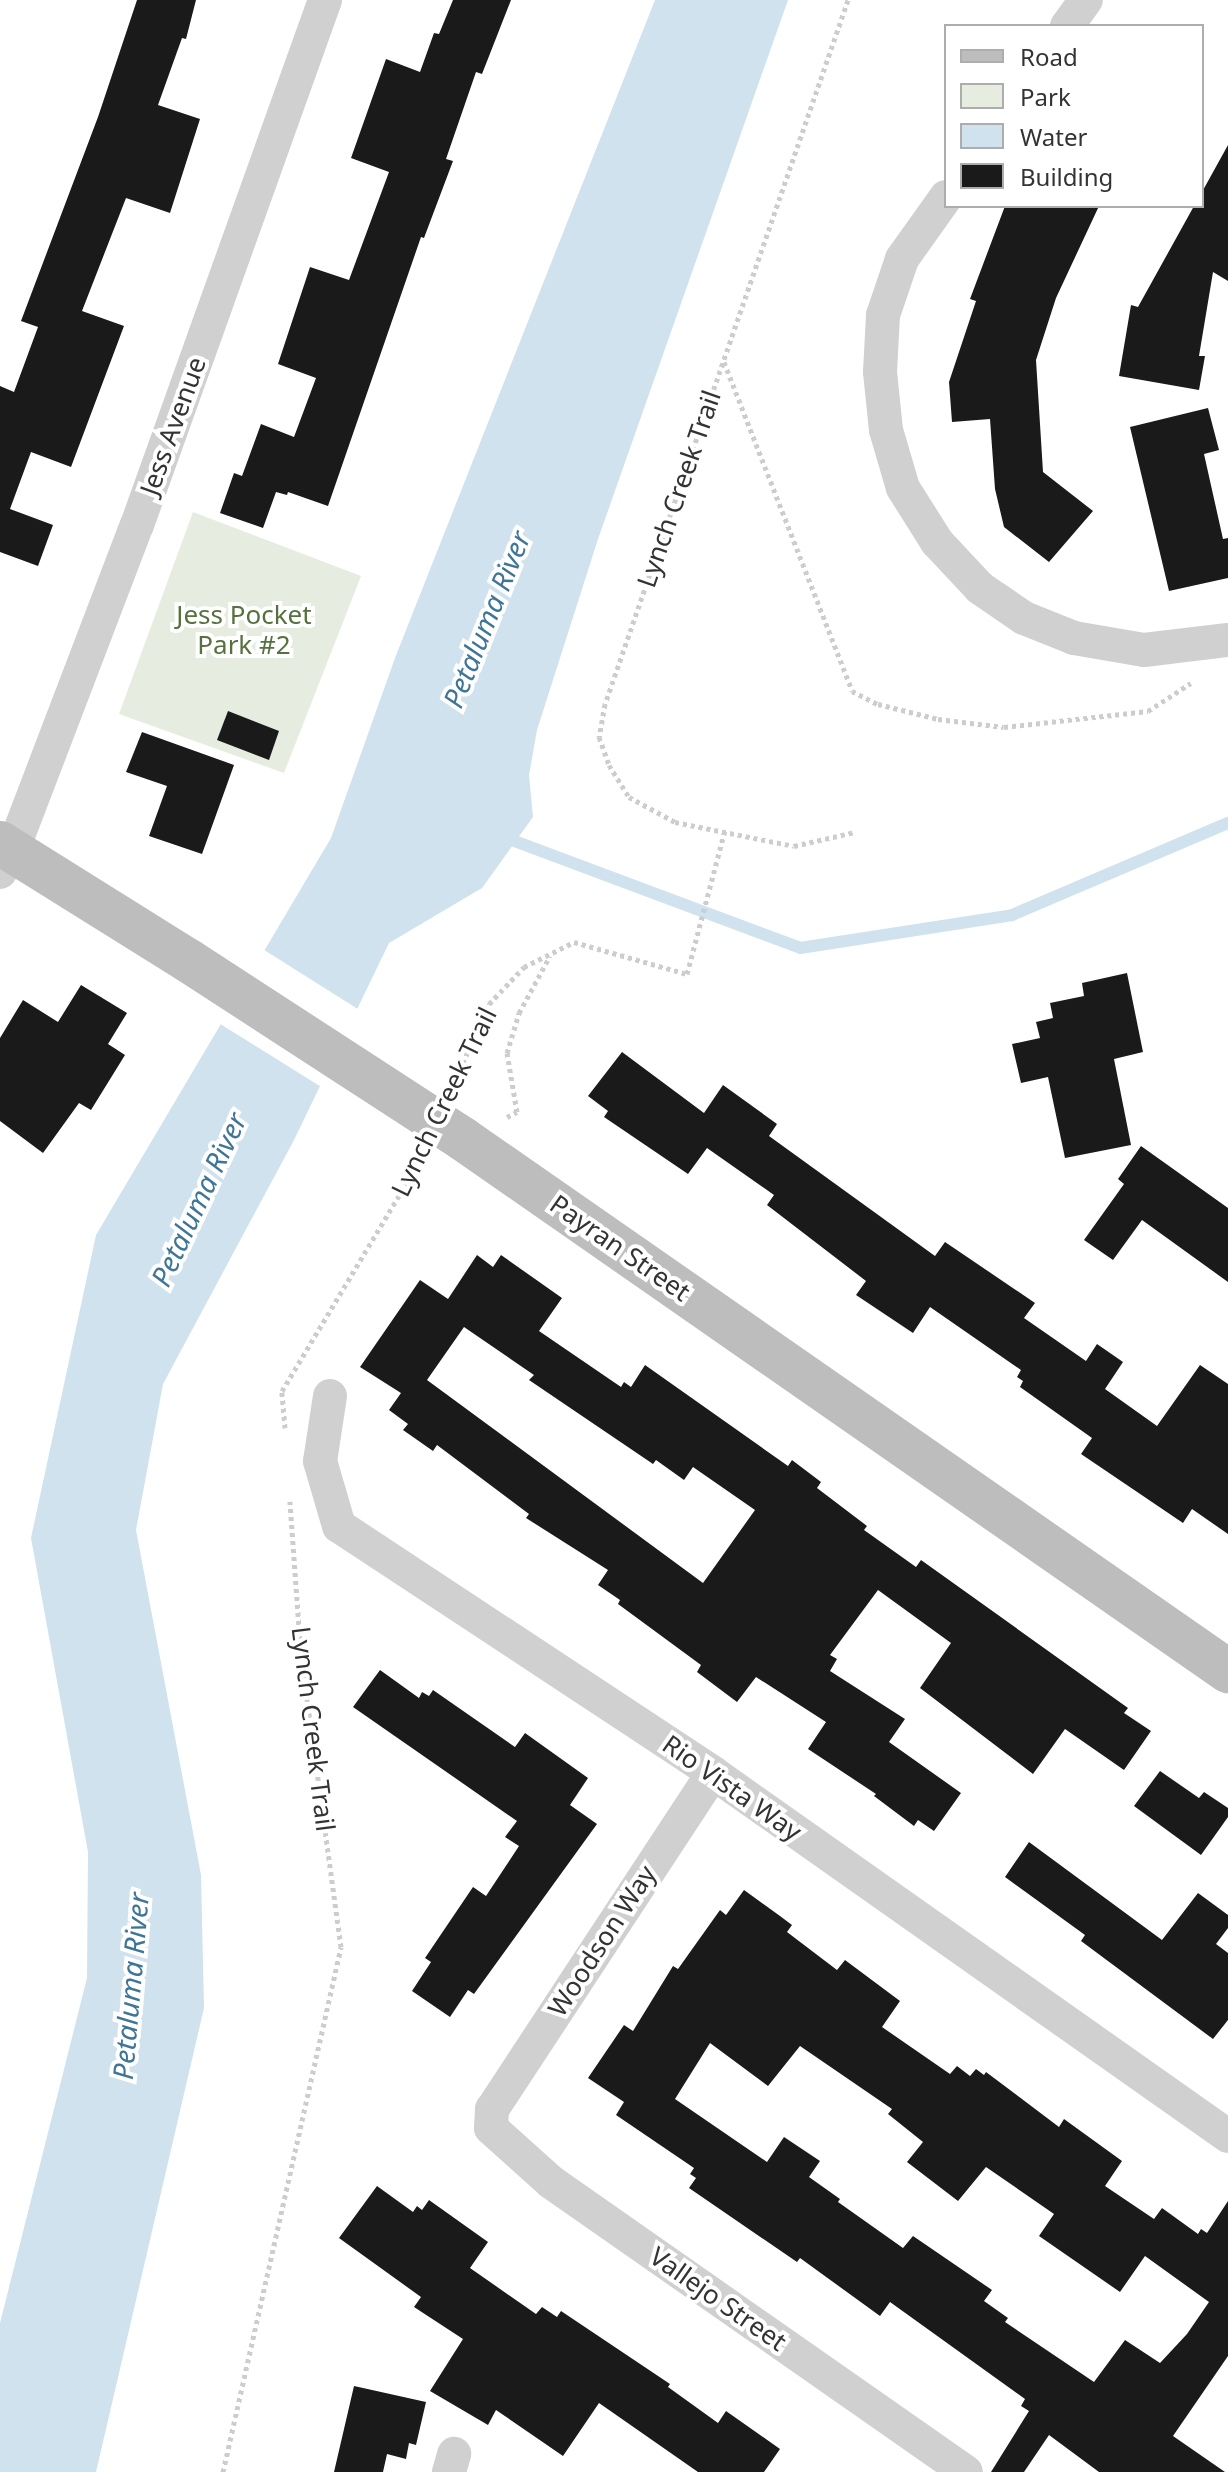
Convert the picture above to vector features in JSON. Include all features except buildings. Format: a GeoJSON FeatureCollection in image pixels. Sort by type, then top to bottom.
{"type":"FeatureCollection","features":[{"type":"Feature","properties":{"kind":"main road","name":"Payran Street"},"geometry":{"type":"LineString","coordinates":[[4,855],[189,961],[443,1146],[1228,1671]]}},
{"type":"Feature","properties":{"kind":"street","name":"Jess Avenue"},"geometry":{"type":"LineString","coordinates":[[4,855],[137,525],[325,0]]}},
{"type":"Feature","properties":{"kind":"street"},"geometry":{"type":"LineString","coordinates":[[1068,24],[1086,0]]}},
{"type":"Feature","properties":{"kind":"street"},"geometry":{"type":"LineString","coordinates":[[944,200],[902,259],[883,315],[880,372],[886,430],[903,488],[937,542],[980,588],[1024,618],[1074,638],[1144,650],[1228,640]]}},
{"type":"Feature","properties":{"kind":"street","name":"Rio Vista Way"},"geometry":{"type":"LineString","coordinates":[[330,1396],[320,1461],[339,1526],[713,1773],[1228,2136]]}},
{"type":"Feature","properties":{"kind":"street","name":"Woodson Way"},"geometry":{"type":"LineString","coordinates":[[492,2109],[713,1773]]}},
{"type":"Feature","properties":{"kind":"street","name":"Vallejo Street"},"geometry":{"type":"LineString","coordinates":[[492,2109],[491,2128],[551,2182],[966,2472]]}},
{"type":"Feature","properties":{"kind":"path","name":"Lynch Creek Trail"},"geometry":{"type":"LineString","coordinates":[[447,1098],[489,1004],[524,967],[574,942],[687,974],[725,830],[675,822],[629,797],[609,765],[599,737],[605,704],[848,0]]}},
{"type":"Feature","properties":{"kind":"path"},"geometry":{"type":"LineString","coordinates":[[723,361],[852,691],[878,704],[938,719],[1004,727],[1148,711],[1192,683],[1204,680]]}},
{"type":"Feature","properties":{"kind":"path"},"geometry":{"type":"LineString","coordinates":[[725,830],[794,846],[855,832]]}},
{"type":"Feature","properties":{"kind":"path"},"geometry":{"type":"LineString","coordinates":[[443,1146],[517,1112],[507,1053],[519,1013],[550,956]]}},
{"type":"Feature","properties":{"kind":"path","name":"Lynch Creek Trail"},"geometry":{"type":"LineString","coordinates":[[285,1437],[282,1391],[443,1146]]}},
{"type":"Feature","properties":{"kind":"path","name":"Lynch Creek Trail"},"geometry":{"type":"LineString","coordinates":[[223,2472],[341,1947],[301,1656],[290,1500]]}},
{"type":"Feature","properties":{"kind":"green space","name":"Jess Pocket Park #2"},"geometry":{"type":"Polygon","coordinates":[[[193,512],[361,576],[284,773],[119,714],[193,512]]]}},
{"type":"Feature","properties":{"kind":"water","name":"Petaluma River"},"geometry":{"type":"Polygon","coordinates":[[[655,0],[788,0],[598,539],[537,730],[529,775],[533,817],[482,888],[389,943],[294,1140],[163,1384],[136,1530],[201,1875],[204,2008],[96,2472],[0,2472],[0,2323],[87,1978],[88,1852],[31,1538],[96,1235],[331,838],[395,658],[655,0]]]}},
{"type":"Feature","properties":{"kind":"pier"},"geometry":{"type":"Polygon","coordinates":[[[261,948],[361,1011],[323,1088],[217,1022],[261,948]]]}},
{"type":"Feature","properties":{"kind":"waterway"},"geometry":{"type":"LineString","coordinates":[[501,836],[800,948],[1012,915],[1228,823]]}}]}
